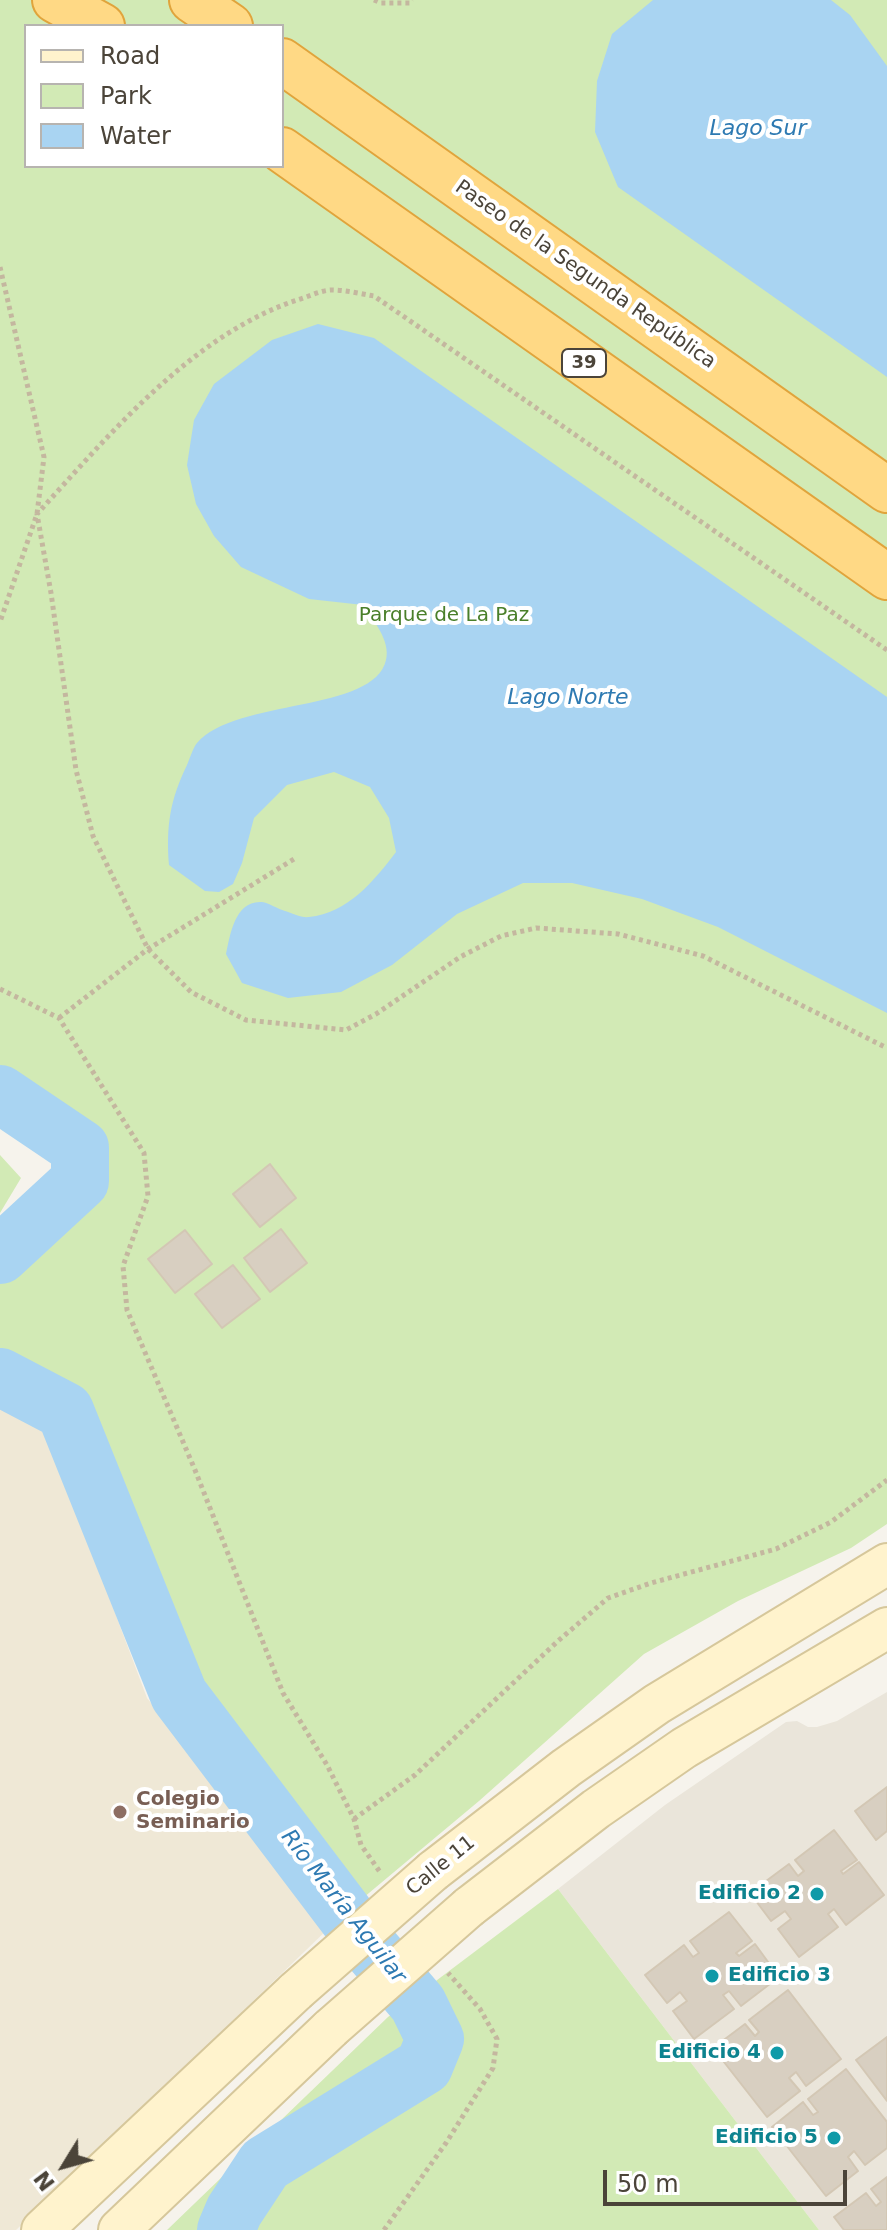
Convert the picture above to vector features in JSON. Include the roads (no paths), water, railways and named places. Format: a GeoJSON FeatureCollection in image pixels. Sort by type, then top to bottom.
{"type":"FeatureCollection","features":[{"type":"Feature","properties":{"kind":"highway"},"geometry":{"type":"LineString","coordinates":[[55,0],[98,24]]}},
{"type":"Feature","properties":{"kind":"highway"},"geometry":{"type":"LineString","coordinates":[[72,0],[106,24]]}},
{"type":"Feature","properties":{"kind":"highway"},"geometry":{"type":"LineString","coordinates":[[192,0],[227,24]]}},
{"type":"Feature","properties":{"kind":"highway"},"geometry":{"type":"LineString","coordinates":[[207,0],[238,24]]}},
{"type":"Feature","properties":{"kind":"highway","name":"Paseo de la Segunda República"},"geometry":{"type":"LineString","coordinates":[[284,60],[887,490]]}},
{"type":"Feature","properties":{"kind":"highway","name":"39"},"geometry":{"type":"LineString","coordinates":[[284,151],[887,577]]}},
{"type":"Feature","properties":{"kind":"main road","name":"Calle 11"},"geometry":{"type":"LineString","coordinates":[[42,2230],[296,1991],[433,1871],[566,1768],[657,1704],[887,1564]]}},
{"type":"Feature","properties":{"kind":"main road"},"geometry":{"type":"LineString","coordinates":[[119,2230],[331,2028],[469,1907],[596,1809],[684,1748],[887,1628]]}},
{"type":"Feature","properties":{"kind":"water","name":"Lago Sur"},"geometry":{"type":"Polygon","coordinates":[[[653,0],[831,0],[850,15],[887,66],[887,377],[618,187],[595,132],[597,81],[612,34],[653,0]]]}},
{"type":"Feature","properties":{"kind":"water","name":"Lago Norte"},"geometry":{"type":"Polygon","coordinates":[[[318,324],[374,338],[887,697],[887,1013],[718,927],[642,899],[572,883],[523,883],[457,914],[392,965],[341,992],[288,998],[242,983],[226,954],[235,920],[246,907],[262,902],[303,917],[323,914],[359,894],[396,852],[389,818],[370,787],[334,772],[287,785],[254,818],[233,884],[219,892],[205,891],[169,865],[168,838],[173,802],[197,743],[216,729],[241,718],[331,698],[357,689],[376,677],[386,660],[384,638],[363,605],[309,599],[241,567],[214,536],[196,504],[187,465],[194,420],[214,384],[272,340],[318,324]]]}},
{"type":"Feature","properties":{"kind":"waterway","name":"Río María Aguilar"},"geometry":{"type":"LineString","coordinates":[[0,1094],[80,1148],[80,1181],[0,1255]]}},
{"type":"Feature","properties":{"kind":"waterway","name":"Río María Aguilar"},"geometry":{"type":"LineString","coordinates":[[0,1377],[65,1411],[179,1695],[372,1950],[418,2004],[435,2039],[424,2066],[265,2164],[234,2211],[226,2230]]}},
{"type":"Feature","properties":{"kind":"place","name":"Colegio Seminario"},"geometry":{"type":"Point","coordinates":[120,1812]}},
{"type":"Feature","properties":{"kind":"place","name":"Edificio 2"},"geometry":{"type":"Point","coordinates":[817,1894]}},
{"type":"Feature","properties":{"kind":"place","name":"Edificio 3"},"geometry":{"type":"Point","coordinates":[712,1976]}},
{"type":"Feature","properties":{"kind":"place","name":"Edificio 4"},"geometry":{"type":"Point","coordinates":[777,2053]}},
{"type":"Feature","properties":{"kind":"place","name":"Edificio 5"},"geometry":{"type":"Point","coordinates":[834,2138]}},
{"type":"Feature","properties":{"kind":"park label","name":"Parque de La Paz"},"geometry":{"type":"Point","coordinates":[444,616]}}]}
